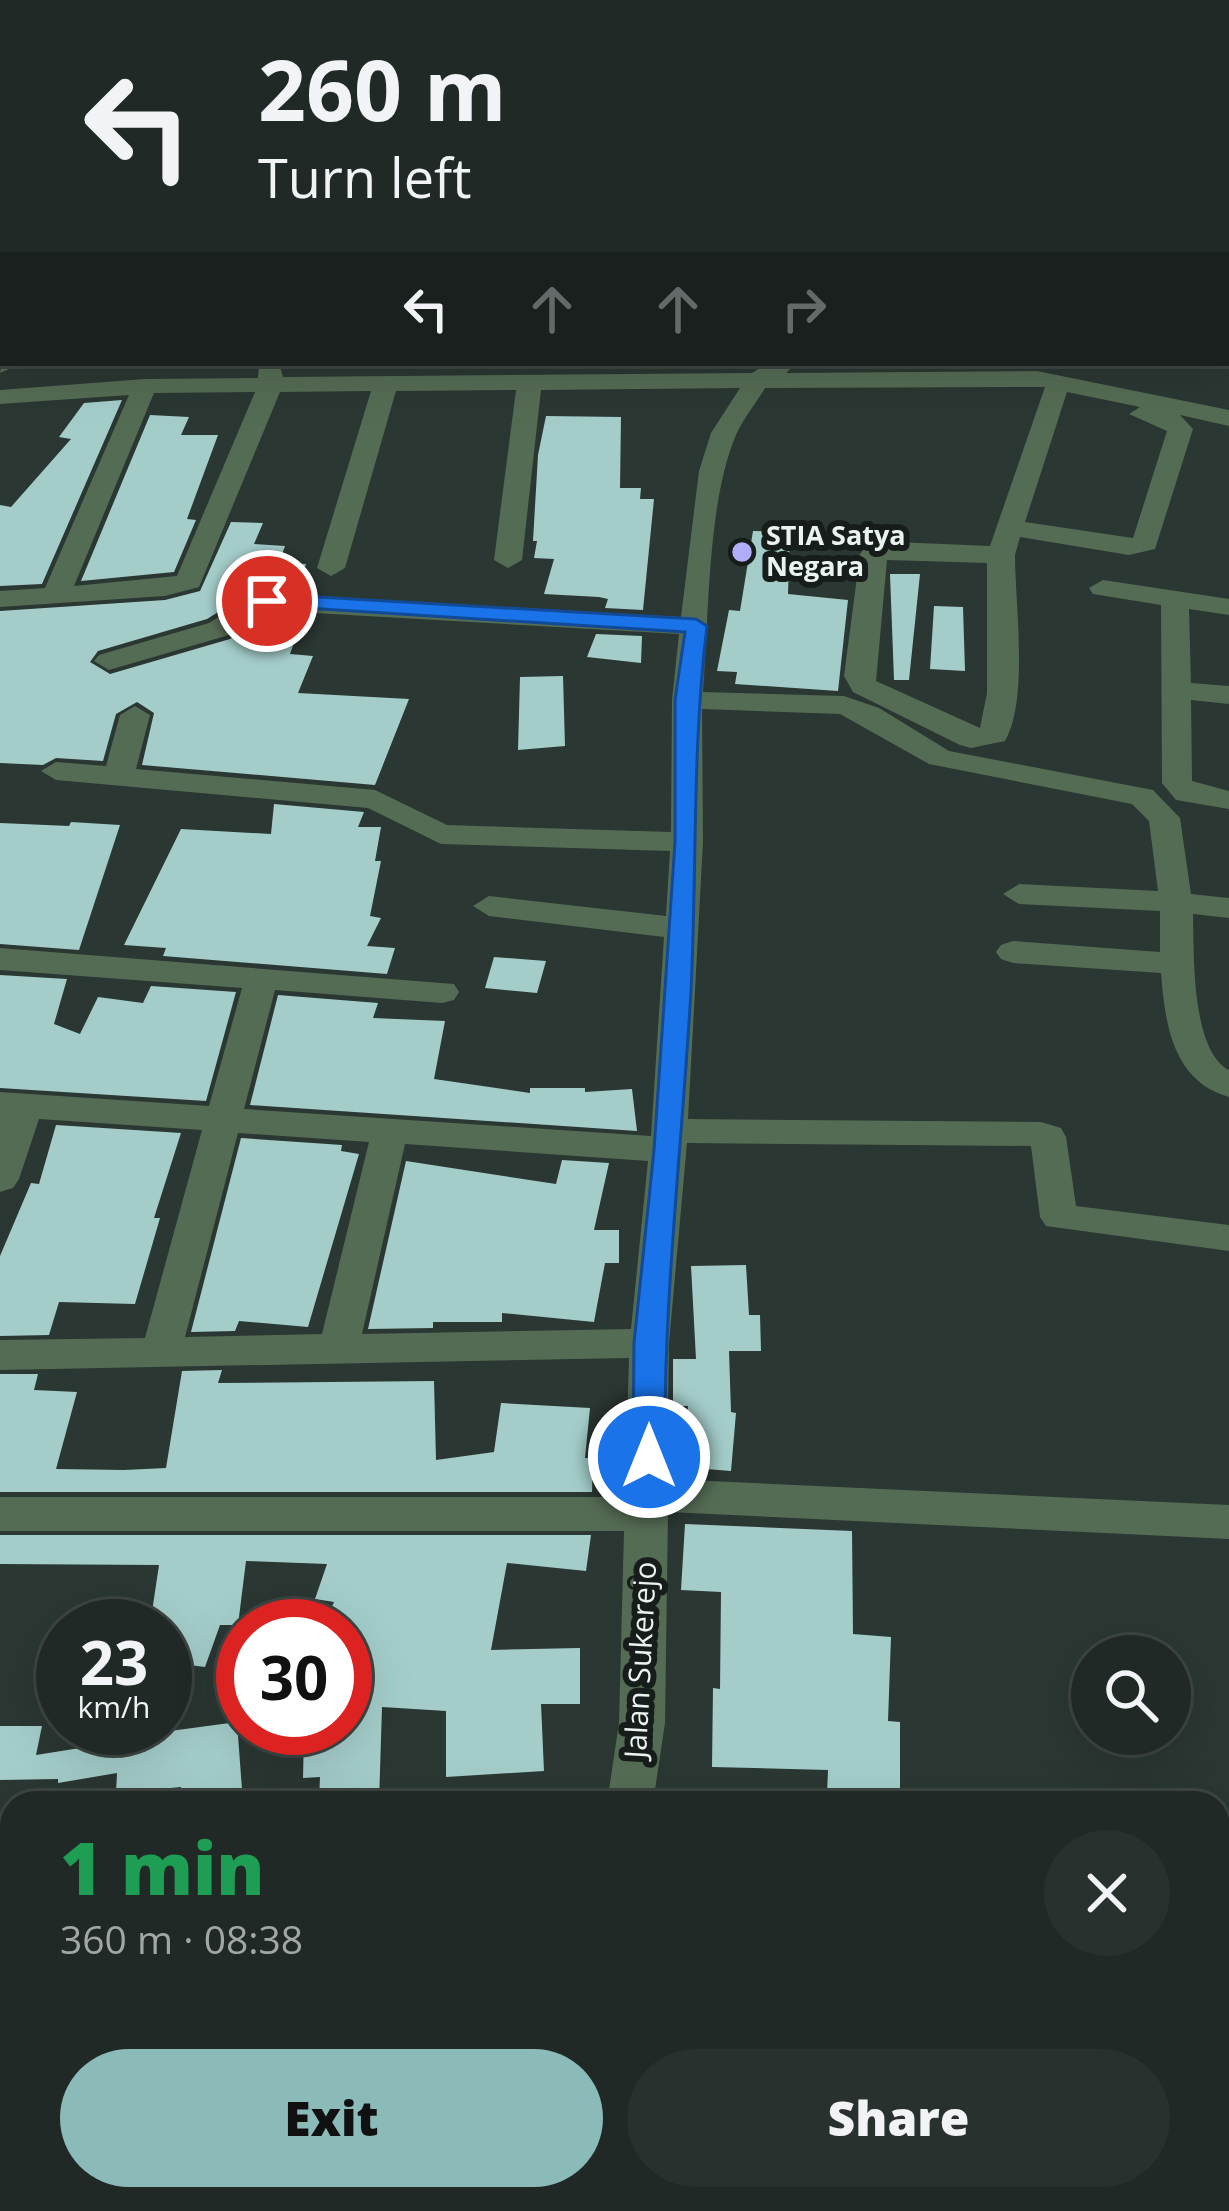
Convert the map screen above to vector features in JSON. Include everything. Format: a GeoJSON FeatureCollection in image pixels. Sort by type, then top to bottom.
{"type":"FeatureCollection","features":[{"type":"Feature","properties":{"kind":"street"},"geometry":{"type":"LineString","coordinates":[[0,398],[162,378],[270,374],[771,372],[945,377],[1056,389],[1229,418]]}},
{"type":"Feature","properties":{"kind":"street","name":"Jalan Sukerejo"},"geometry":{"type":"LineString","coordinates":[[632,1791],[642,1723],[649,1343],[668,1141],[687,842],[687,700],[712,471],[724,433],[771,372]]}},
{"type":"Feature","properties":{"kind":"street"},"geometry":{"type":"LineString","coordinates":[[331,568],[400,373]]}},
{"type":"Feature","properties":{"kind":"street"},"geometry":{"type":"LineString","coordinates":[[0,599],[165,589],[189,581],[270,374]]}},
{"type":"Feature","properties":{"kind":"street"},"geometry":{"type":"LineString","coordinates":[[508,560],[537,376]]}},
{"type":"Feature","properties":{"kind":"street"},"geometry":{"type":"LineString","coordinates":[[56,595],[162,378]]}},
{"type":"Feature","properties":{"kind":"street"},"geometry":{"type":"LineString","coordinates":[[969,393],[1056,389],[1169,420],[1179,427],[1144,543],[1129,547],[1004,541],[874,554],[859,676],[863,686],[971,739],[992,738],[1002,693],[1004,541],[1056,389]]}},
{"type":"Feature","properties":{"kind":"street"},"geometry":{"type":"LineString","coordinates":[[1102,588],[1229,607]]}},
{"type":"Feature","properties":{"kind":"street"},"geometry":{"type":"LineString","coordinates":[[1175,599],[1178,786],[1196,796],[1229,800]]}},
{"type":"Feature","properties":{"kind":"street"},"geometry":{"type":"LineString","coordinates":[[110,661],[220,629],[257,601],[696,626]]}},
{"type":"Feature","properties":{"kind":"street"},"geometry":{"type":"LineString","coordinates":[[1176,690],[1229,695]]}},
{"type":"Feature","properties":{"kind":"street"},"geometry":{"type":"LineString","coordinates":[[687,700],[844,705],[957,764],[1142,797],[1164,818],[1176,902],[1178,964],[1199,1066],[1208,1077],[1229,1084]]}},
{"type":"Feature","properties":{"kind":"street"},"geometry":{"type":"LineString","coordinates":[[119,776],[135,716]]}},
{"type":"Feature","properties":{"kind":"street"},"geometry":{"type":"LineString","coordinates":[[56,771],[382,800],[441,834],[687,842]]}},
{"type":"Feature","properties":{"kind":"street"},"geometry":{"type":"LineString","coordinates":[[1019,894],[1229,908]]}},
{"type":"Feature","properties":{"kind":"street"},"geometry":{"type":"LineString","coordinates":[[489,907],[679,928]]}},
{"type":"Feature","properties":{"kind":"street"},"geometry":{"type":"LineString","coordinates":[[1012,952],[1178,964]]}},
{"type":"Feature","properties":{"kind":"street"},"geometry":{"type":"LineString","coordinates":[[0,959],[442,992]]}},
{"type":"Feature","properties":{"kind":"street"},"geometry":{"type":"LineString","coordinates":[[161,1352],[262,980]]}},
{"type":"Feature","properties":{"kind":"street"},"geometry":{"type":"LineString","coordinates":[[0,1179],[13,1105],[390,1130],[668,1141],[1045,1134],[1059,1216],[1229,1238]]}},
{"type":"Feature","properties":{"kind":"street"},"geometry":{"type":"LineString","coordinates":[[338,1350],[390,1130]]}},
{"type":"Feature","properties":{"kind":"street"},"geometry":{"type":"LineString","coordinates":[[0,1355],[649,1343]]}},
{"type":"Feature","properties":{"kind":"street"},"geometry":{"type":"LineString","coordinates":[[0,1514],[649,1505],[1229,1522]]}},
{"type":"Feature","properties":{"kind":"building"},"geometry":{"type":"Polygon","coordinates":[[[122,400],[42,584],[0,586],[0,505],[11,507],[71,439],[59,437],[84,403],[122,400]]]}},
{"type":"Feature","properties":{"kind":"building"},"geometry":{"type":"Polygon","coordinates":[[[150,415],[189,417],[181,435],[218,435],[187,519],[196,520],[174,572],[81,581],[150,415]]]}},
{"type":"Feature","properties":{"kind":"building"},"geometry":{"type":"Polygon","coordinates":[[[546,416],[621,417],[620,488],[641,488],[640,499],[654,499],[643,610],[605,608],[608,599],[599,597],[544,594],[554,559],[534,558],[537,541],[533,541],[538,455],[546,416]]]}},
{"type":"Feature","properties":{"kind":"building"},"geometry":{"type":"Polygon","coordinates":[[[231,522],[263,523],[254,544],[285,546],[279,563],[306,564],[298,591],[255,589],[207,619],[98,651],[90,662],[110,674],[230,639],[264,615],[303,617],[290,654],[313,656],[298,693],[409,699],[375,785],[142,765],[154,713],[137,702],[116,714],[103,761],[56,758],[43,765],[0,763],[0,611],[165,600],[200,591],[231,522]]]}},
{"type":"Feature","properties":{"kind":"building"},"geometry":{"type":"Polygon","coordinates":[[[753,531],[790,532],[788,594],[848,600],[838,691],[735,684],[737,672],[717,671],[729,610],[740,611],[753,531]]]}},
{"type":"Feature","properties":{"kind":"building"},"geometry":{"type":"Polygon","coordinates":[[[890,574],[920,574],[909,680],[894,680],[890,574]]]}},
{"type":"Feature","properties":{"kind":"building"},"geometry":{"type":"Polygon","coordinates":[[[934,606],[963,607],[965,671],[930,669],[934,606]]]}},
{"type":"Feature","properties":{"kind":"building"},"geometry":{"type":"Polygon","coordinates":[[[596,634],[642,636],[641,663],[587,657],[596,634]]]}},
{"type":"Feature","properties":{"kind":"building"},"geometry":{"type":"Polygon","coordinates":[[[563,676],[565,746],[518,750],[520,677],[563,676]]]}},
{"type":"Feature","properties":{"kind":"building"},"geometry":{"type":"Polygon","coordinates":[[[274,804],[364,812],[358,827],[381,827],[375,861],[381,861],[370,916],[381,918],[367,946],[395,948],[387,974],[163,956],[166,948],[124,945],[181,829],[271,834],[274,804]]]}},
{"type":"Feature","properties":{"kind":"building"},"geometry":{"type":"Polygon","coordinates":[[[71,822],[120,825],[79,950],[0,944],[0,823],[69,826],[71,822]]]}},
{"type":"Feature","properties":{"kind":"building"},"geometry":{"type":"Polygon","coordinates":[[[494,957],[546,961],[537,993],[485,988],[494,957]]]}},
{"type":"Feature","properties":{"kind":"building"},"geometry":{"type":"Polygon","coordinates":[[[0,975],[67,979],[54,1024],[80,1034],[98,997],[143,1003],[151,986],[236,992],[206,1101],[0,1088],[0,975]]]}},
{"type":"Feature","properties":{"kind":"building"},"geometry":{"type":"Polygon","coordinates":[[[278,995],[378,1003],[373,1018],[445,1021],[434,1079],[530,1093],[530,1088],[632,1089],[637,1131],[250,1105],[278,995]]]}},
{"type":"Feature","properties":{"kind":"building"},"geometry":{"type":"Polygon","coordinates":[[[56,1125],[181,1133],[154,1218],[160,1218],[135,1304],[59,1302],[49,1335],[0,1336],[0,1256],[31,1183],[39,1184],[56,1125]]]}},
{"type":"Feature","properties":{"kind":"building"},"geometry":{"type":"Polygon","coordinates":[[[241,1138],[342,1145],[341,1151],[359,1154],[308,1327],[239,1321],[235,1331],[191,1332],[241,1138]]]}},
{"type":"Feature","properties":{"kind":"building"},"geometry":{"type":"Polygon","coordinates":[[[562,1160],[609,1163],[594,1230],[619,1230],[619,1263],[605,1263],[594,1322],[502,1313],[502,1322],[368,1329],[406,1161],[556,1184],[562,1160]]]}},
{"type":"Feature","properties":{"kind":"building"},"geometry":{"type":"Polygon","coordinates":[[[746,1265],[749,1315],[760,1315],[761,1351],[729,1351],[731,1412],[736,1413],[731,1471],[681,1467],[688,1406],[673,1406],[673,1359],[696,1359],[691,1266],[746,1265]]]}},
{"type":"Feature","properties":{"kind":"building"},"geometry":{"type":"Polygon","coordinates":[[[222,1370],[218,1383],[434,1381],[436,1460],[494,1452],[501,1403],[590,1408],[585,1458],[593,1458],[592,1492],[0,1492],[0,1374],[38,1374],[34,1390],[77,1392],[56,1469],[124,1470],[166,1468],[182,1371],[222,1370]]]}},
{"type":"Feature","properties":{"kind":"building"},"geometry":{"type":"Polygon","coordinates":[[[685,1524],[852,1531],[853,1634],[891,1637],[888,1721],[900,1722],[900,1791],[827,1791],[828,1770],[712,1767],[713,1688],[720,1689],[721,1592],[681,1590],[685,1524]]]}},
{"type":"Feature","properties":{"kind":"building"},"geometry":{"type":"Polygon","coordinates":[[[0,1535],[591,1535],[586,1571],[507,1563],[491,1650],[580,1648],[580,1704],[541,1704],[544,1771],[446,1777],[446,1711],[382,1707],[379,1791],[319,1791],[320,1777],[303,1778],[304,1755],[372,1755],[372,1599],[315,1599],[327,1564],[246,1561],[241,1599],[216,1599],[216,1636],[205,1667],[192,1665],[192,1599],[154,1599],[159,1565],[0,1564],[0,1535]]]}},
{"type":"Feature","properties":{"kind":"building"},"geometry":{"type":"Polygon","coordinates":[[[216,1725],[216,1755],[239,1755],[242,1791],[181,1791],[181,1787],[116,1791],[117,1773],[58,1783],[58,1779],[0,1780],[0,1726],[36,1726],[36,1755],[192,1755],[192,1728],[216,1725]]]}},
{"type":"Feature","properties":{"kind":"place","name":"STIA Satya Negara"},"geometry":{"type":"Point","coordinates":[742,552]}},
{"type":"Feature","properties":{"kind":"route"},"geometry":{"type":"LineString","coordinates":[[267,601],[696,626],[687,700],[687,842],[668,1150],[649,1343],[649,1457]]}}]}
